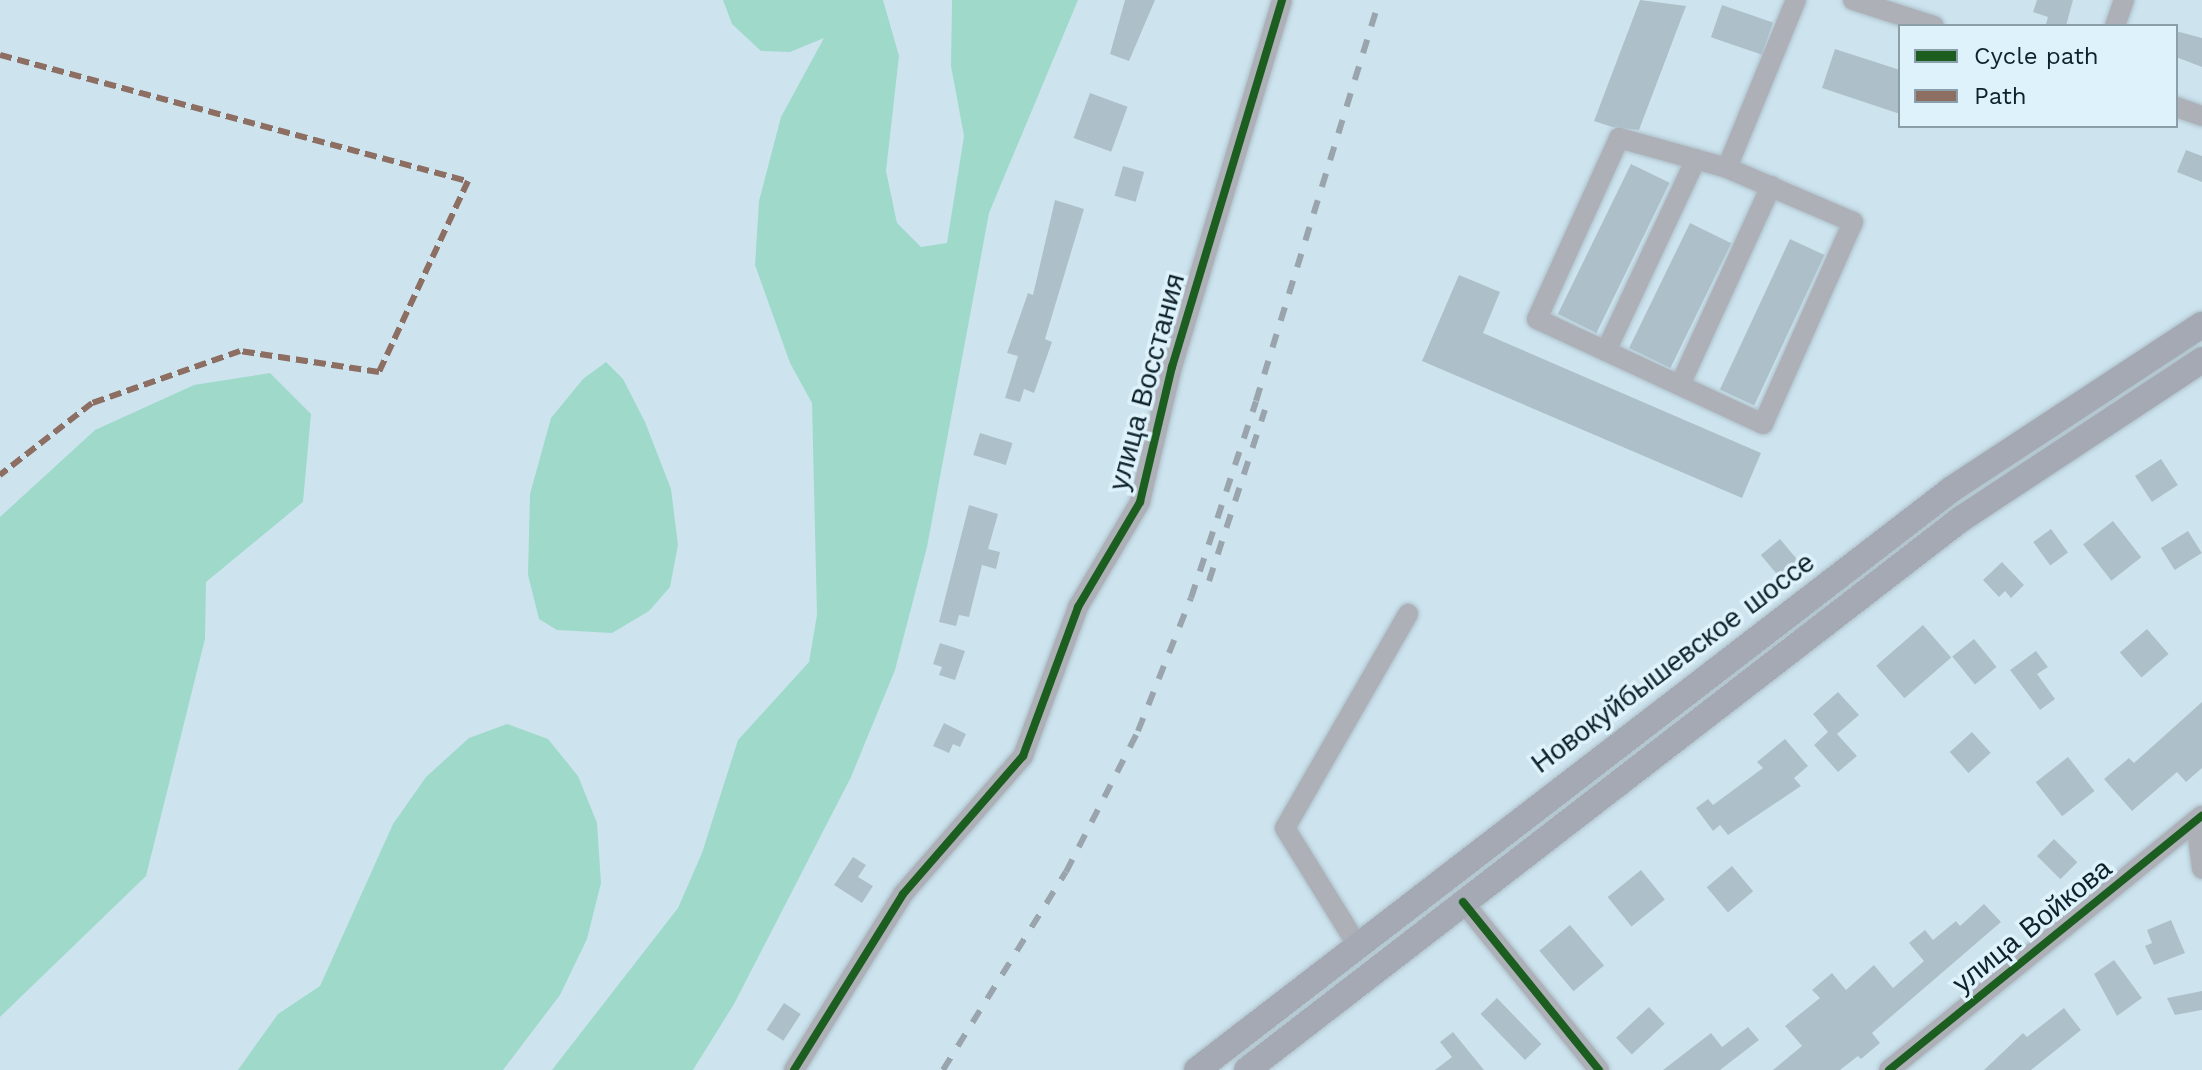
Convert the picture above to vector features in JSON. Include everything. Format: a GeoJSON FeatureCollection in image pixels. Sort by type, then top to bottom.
{"type":"FeatureCollection","features":[{"type":"Feature","properties":{"kind":"main road","name":"Новокуйбышевское шоссе"},"geometry":{"type":"LineString","coordinates":[[1197,1070],[1356,943],[1952,489],[2202,325]]}},
{"type":"Feature","properties":{"kind":"main road"},"geometry":{"type":"LineString","coordinates":[[1247,1070],[1961,519],[2202,360]]}},
{"type":"Feature","properties":{"kind":"street","name":"улица Восстания"},"geometry":{"type":"LineString","coordinates":[[794,1070],[903,894],[1023,756],[1078,607],[1140,502],[1172,367],[1282,0]]}},
{"type":"Feature","properties":{"kind":"street"},"geometry":{"type":"LineString","coordinates":[[1727,168],[1796,0]]}},
{"type":"Feature","properties":{"kind":"street"},"geometry":{"type":"LineString","coordinates":[[1853,0],[1928,24]]}},
{"type":"Feature","properties":{"kind":"street"},"geometry":{"type":"LineString","coordinates":[[2116,24],[2124,0]]}},
{"type":"Feature","properties":{"kind":"street"},"geometry":{"type":"LineString","coordinates":[[2178,108],[2202,116]]}},
{"type":"Feature","properties":{"kind":"street"},"geometry":{"type":"LineString","coordinates":[[1619,138],[1727,168],[1853,222],[1763,424],[1537,319],[1619,138]]}},
{"type":"Feature","properties":{"kind":"street"},"geometry":{"type":"LineString","coordinates":[[1606,351],[1696,159]]}},
{"type":"Feature","properties":{"kind":"street"},"geometry":{"type":"LineString","coordinates":[[1680,385],[1771,186]]}},
{"type":"Feature","properties":{"kind":"street"},"geometry":{"type":"LineString","coordinates":[[1356,943],[1285,828],[1408,614]]}},
{"type":"Feature","properties":{"kind":"street"},"geometry":{"type":"LineString","coordinates":[[2199,818],[2202,869]]}},
{"type":"Feature","properties":{"kind":"street","name":"улица Войкова"},"geometry":{"type":"LineString","coordinates":[[1889,1070],[2199,818]]}},
{"type":"Feature","properties":{"kind":"street"},"geometry":{"type":"LineString","coordinates":[[1463,902],[1599,1070]]}},
{"type":"Feature","properties":{"kind":"shaded area"},"geometry":{"type":"Polygon","coordinates":[[[723,0],[883,0],[899,56],[886,171],[897,223],[921,247],[947,243],[964,136],[951,66],[952,0],[1078,0],[989,213],[927,547],[895,670],[851,777],[734,1004],[693,1070],[552,1070],[678,908],[702,853],[738,740],[809,662],[817,615],[812,403],[790,363],[755,265],[759,201],[781,117],[824,38],[790,52],[761,51],[732,24],[723,0]]]}},
{"type":"Feature","properties":{"kind":"shaded area"},"geometry":{"type":"Polygon","coordinates":[[[606,362],[623,379],[645,422],[671,489],[678,545],[670,587],[649,611],[612,633],[557,630],[539,619],[528,575],[530,494],[551,418],[583,379],[606,362]]]}},
{"type":"Feature","properties":{"kind":"shaded area"},"geometry":{"type":"Polygon","coordinates":[[[270,373],[311,414],[303,502],[206,582],[205,639],[146,876],[0,1017],[0,517],[95,430],[194,385],[270,373]]]}},
{"type":"Feature","properties":{"kind":"shaded area"},"geometry":{"type":"Polygon","coordinates":[[[507,724],[548,739],[578,776],[597,823],[601,883],[587,939],[560,995],[503,1070],[238,1070],[278,1014],[320,986],[393,824],[426,777],[469,738],[507,724]]]}},
{"type":"Feature","properties":{"kind":"building"},"geometry":{"type":"Polygon","coordinates":[[[1125,0],[1155,0],[1129,61],[1110,54],[1125,0]]]}},
{"type":"Feature","properties":{"kind":"building"},"geometry":{"type":"Polygon","coordinates":[[[1640,0],[1686,6],[1639,130],[1612,127],[1594,121],[1640,0]]]}},
{"type":"Feature","properties":{"kind":"building"},"geometry":{"type":"Polygon","coordinates":[[[2037,0],[2073,0],[2067,24],[2046,24],[2048,17],[2033,12],[2037,0]]]}},
{"type":"Feature","properties":{"kind":"building"},"geometry":{"type":"Polygon","coordinates":[[[1722,5],[1773,23],[1762,55],[1711,37],[1722,5]]]}},
{"type":"Feature","properties":{"kind":"building"},"geometry":{"type":"Polygon","coordinates":[[[2178,32],[2202,38],[2202,67],[2178,58],[2178,32]]]}},
{"type":"Feature","properties":{"kind":"building"},"geometry":{"type":"Polygon","coordinates":[[[1835,49],[1898,69],[1898,113],[1822,88],[1835,49]]]}},
{"type":"Feature","properties":{"kind":"building"},"geometry":{"type":"Polygon","coordinates":[[[1090,93],[1128,107],[1111,152],[1074,138],[1090,93]]]}},
{"type":"Feature","properties":{"kind":"building"},"geometry":{"type":"Polygon","coordinates":[[[2186,150],[2202,156],[2202,182],[2177,172],[2186,150]]]}},
{"type":"Feature","properties":{"kind":"building"},"geometry":{"type":"Polygon","coordinates":[[[1631,164],[1670,183],[1596,333],[1558,314],[1631,164]]]}},
{"type":"Feature","properties":{"kind":"building"},"geometry":{"type":"Polygon","coordinates":[[[1123,166],[1144,172],[1136,202],[1114,196],[1123,166]]]}},
{"type":"Feature","properties":{"kind":"building"},"geometry":{"type":"Polygon","coordinates":[[[1055,200],[1084,209],[1045,339],[1052,342],[1034,393],[1024,389],[1020,402],[1005,398],[1018,356],[1007,353],[1028,293],[1033,295],[1055,200]]]}},
{"type":"Feature","properties":{"kind":"building"},"geometry":{"type":"Polygon","coordinates":[[[1690,223],[1731,243],[1670,368],[1629,348],[1690,223]]]}},
{"type":"Feature","properties":{"kind":"building"},"geometry":{"type":"Polygon","coordinates":[[[1790,239],[1824,255],[1754,406],[1720,389],[1790,239]]]}},
{"type":"Feature","properties":{"kind":"building"},"geometry":{"type":"Polygon","coordinates":[[[1459,275],[1500,292],[1483,333],[1761,453],[1742,498],[1422,361],[1459,275]]]}},
{"type":"Feature","properties":{"kind":"building"},"geometry":{"type":"Polygon","coordinates":[[[980,433],[1013,443],[1006,465],[973,455],[980,433]]]}},
{"type":"Feature","properties":{"kind":"building"},"geometry":{"type":"Polygon","coordinates":[[[2161,459],[2178,485],[2152,502],[2135,476],[2161,459]]]}},
{"type":"Feature","properties":{"kind":"building"},"geometry":{"type":"Polygon","coordinates":[[[969,505],[998,514],[988,549],[1000,552],[996,569],[982,565],[969,617],[959,615],[956,626],[939,622],[969,505]]]}},
{"type":"Feature","properties":{"kind":"building"},"geometry":{"type":"Polygon","coordinates":[[[2113,521],[2141,557],[2111,581],[2083,544],[2113,521]]]}},
{"type":"Feature","properties":{"kind":"building"},"geometry":{"type":"Polygon","coordinates":[[[2051,529],[2068,552],[2050,565],[2033,542],[2051,529]]]}},
{"type":"Feature","properties":{"kind":"building"},"geometry":{"type":"Polygon","coordinates":[[[2188,531],[2202,553],[2175,570],[2161,548],[2188,531]]]}},
{"type":"Feature","properties":{"kind":"building"},"geometry":{"type":"Polygon","coordinates":[[[1780,539],[1799,562],[1780,578],[1761,555],[1780,539]]]}},
{"type":"Feature","properties":{"kind":"building"},"geometry":{"type":"Polygon","coordinates":[[[2002,562],[2024,585],[2011,598],[2005,591],[1999,597],[1983,580],[2002,562]]]}},
{"type":"Feature","properties":{"kind":"building"},"geometry":{"type":"Polygon","coordinates":[[[1923,625],[1951,657],[1904,698],[1876,666],[1923,625]]]}},
{"type":"Feature","properties":{"kind":"building"},"geometry":{"type":"Polygon","coordinates":[[[2147,629],[2169,654],[2141,678],[2120,653],[2147,629]]]}},
{"type":"Feature","properties":{"kind":"building"},"geometry":{"type":"Polygon","coordinates":[[[1974,639],[1997,667],[1975,685],[1952,657],[1974,639]]]}},
{"type":"Feature","properties":{"kind":"building"},"geometry":{"type":"Polygon","coordinates":[[[940,643],[965,651],[955,680],[939,675],[942,667],[933,664],[940,643]]]}},
{"type":"Feature","properties":{"kind":"building"},"geometry":{"type":"Polygon","coordinates":[[[2036,651],[2048,667],[2037,674],[2055,699],[2040,710],[2010,670],[2036,651]]]}},
{"type":"Feature","properties":{"kind":"building"},"geometry":{"type":"Polygon","coordinates":[[[1838,692],[1859,715],[1837,734],[1857,756],[1838,772],[1814,745],[1828,732],[1813,714],[1838,692]]]}},
{"type":"Feature","properties":{"kind":"building"},"geometry":{"type":"Polygon","coordinates":[[[2202,702],[2202,768],[2186,782],[2177,772],[2132,811],[2104,779],[2129,758],[2134,763],[2202,702]]]}},
{"type":"Feature","properties":{"kind":"building"},"geometry":{"type":"Polygon","coordinates":[[[944,723],[966,734],[960,747],[953,744],[949,753],[933,746],[944,723]]]}},
{"type":"Feature","properties":{"kind":"building"},"geometry":{"type":"Polygon","coordinates":[[[1972,732],[1991,753],[1968,773],[1950,752],[1972,732]]]}},
{"type":"Feature","properties":{"kind":"building"},"geometry":{"type":"Polygon","coordinates":[[[1785,739],[1808,766],[1794,778],[1801,786],[1728,835],[1720,825],[1713,831],[1696,808],[1708,799],[1713,805],[1763,768],[1757,762],[1785,739]]]}},
{"type":"Feature","properties":{"kind":"building"},"geometry":{"type":"Polygon","coordinates":[[[2068,757],[2094,791],[2062,816],[2036,782],[2068,757]]]}},
{"type":"Feature","properties":{"kind":"building"},"geometry":{"type":"Polygon","coordinates":[[[2054,839],[2077,862],[2060,879],[2037,856],[2054,839]]]}},
{"type":"Feature","properties":{"kind":"building"},"geometry":{"type":"Polygon","coordinates":[[[853,857],[866,865],[858,877],[873,886],[862,903],[834,885],[853,857]]]}},
{"type":"Feature","properties":{"kind":"building"},"geometry":{"type":"Polygon","coordinates":[[[1732,866],[1753,891],[1728,912],[1707,887],[1732,866]]]}},
{"type":"Feature","properties":{"kind":"building"},"geometry":{"type":"Polygon","coordinates":[[[1641,870],[1665,900],[1631,927],[1608,897],[1641,870]]]}},
{"type":"Feature","properties":{"kind":"building"},"geometry":{"type":"Polygon","coordinates":[[[1984,904],[2001,922],[1872,1033],[1880,1043],[1861,1059],[1858,1056],[1840,1070],[1773,1070],[1802,1046],[1785,1026],[1820,998],[1812,990],[1832,973],[1846,990],[1874,965],[1893,988],[1924,961],[1909,943],[1925,930],[1933,940],[1956,921],[1960,926],[1984,904]]]}},
{"type":"Feature","properties":{"kind":"building"},"geometry":{"type":"Polygon","coordinates":[[[2171,920],[2185,953],[2154,965],[2145,946],[2152,943],[2147,930],[2171,920]]]}},
{"type":"Feature","properties":{"kind":"building"},"geometry":{"type":"Polygon","coordinates":[[[1570,925],[1604,966],[1573,991],[1539,951],[1570,925]]]}},
{"type":"Feature","properties":{"kind":"building"},"geometry":{"type":"Polygon","coordinates":[[[2114,960],[2142,998],[2117,1016],[2094,974],[2114,960]]]}},
{"type":"Feature","properties":{"kind":"building"},"geometry":{"type":"Polygon","coordinates":[[[2202,991],[2202,1010],[2175,1015],[2167,998],[2202,991]]]}},
{"type":"Feature","properties":{"kind":"building"},"geometry":{"type":"Polygon","coordinates":[[[1497,998],[1541,1044],[1525,1060],[1480,1014],[1497,998]]]}},
{"type":"Feature","properties":{"kind":"building"},"geometry":{"type":"Polygon","coordinates":[[[784,1003],[801,1014],[783,1041],[767,1030],[784,1003]]]}},
{"type":"Feature","properties":{"kind":"building"},"geometry":{"type":"Polygon","coordinates":[[[1649,1007],[1665,1024],[1632,1055],[1616,1038],[1649,1007]]]}},
{"type":"Feature","properties":{"kind":"building"},"geometry":{"type":"Polygon","coordinates":[[[2064,1008],[2081,1030],[2031,1070],[1984,1070],[2023,1033],[2027,1037],[2064,1008]]]}},
{"type":"Feature","properties":{"kind":"building"},"geometry":{"type":"Polygon","coordinates":[[[1748,1027],[1759,1040],[1720,1070],[1663,1070],[1711,1033],[1722,1047],[1748,1027]]]}},
{"type":"Feature","properties":{"kind":"building"},"geometry":{"type":"Polygon","coordinates":[[[1453,1032],[1484,1070],[1435,1070],[1452,1057],[1440,1042],[1453,1032]]]}},
{"type":"Feature","properties":{"kind":"railway"},"geometry":{"type":"LineString","coordinates":[[943,1070],[1066,872],[1138,731],[1191,598],[1256,401],[1379,0]]}},
{"type":"Feature","properties":{"kind":"railway"},"geometry":{"type":"LineString","coordinates":[[1209,581],[1265,410]]}},
{"type":"Feature","properties":{"kind":"marked path"},"geometry":{"type":"LineString","coordinates":[[0,55],[468,181],[379,372],[240,351],[92,403],[0,475]]}},
{"type":"Feature","properties":{"kind":"cycle path"},"geometry":{"type":"LineString","coordinates":[[794,1070],[903,894],[1023,756],[1078,607],[1140,502],[1172,367],[1282,0]]}},
{"type":"Feature","properties":{"kind":"cycle path"},"geometry":{"type":"LineString","coordinates":[[1889,1070],[2202,816]]}},
{"type":"Feature","properties":{"kind":"cycle path"},"geometry":{"type":"LineString","coordinates":[[1463,902],[1599,1070]]}}]}
